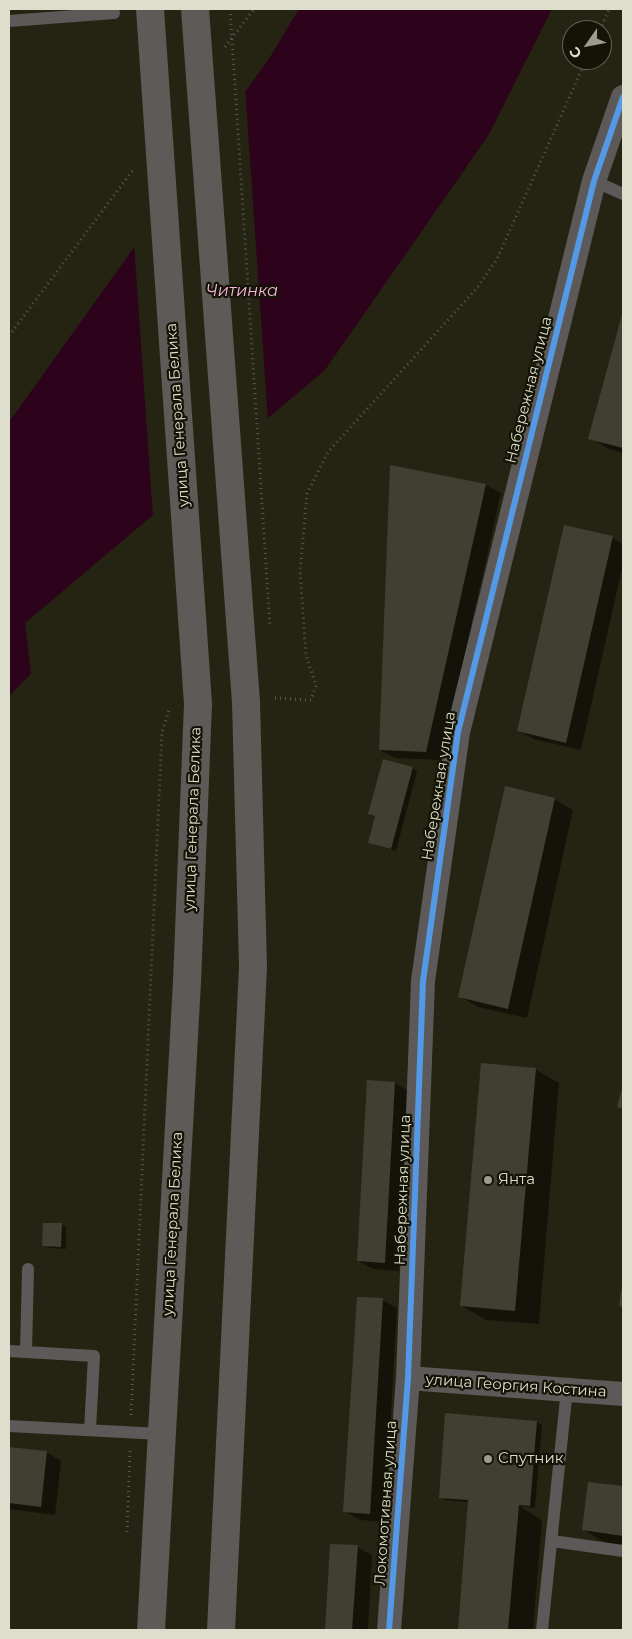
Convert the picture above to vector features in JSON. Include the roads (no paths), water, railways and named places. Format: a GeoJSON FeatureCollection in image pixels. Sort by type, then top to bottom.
{"type":"FeatureCollection","features":[{"type":"Feature","properties":{"kind":"main road","name":"улица Генерала Белика"},"geometry":{"type":"LineString","coordinates":[[150,9],[198,704],[187,982],[151,1630]]}},
{"type":"Feature","properties":{"kind":"main road"},"geometry":{"type":"LineString","coordinates":[[195,9],[246,702],[253,967],[221,1630]]}},
{"type":"Feature","properties":{"kind":"street","name":"Набережная улица"},"geometry":{"type":"LineString","coordinates":[[408,1378],[423,981],[458,732],[594,181],[623,97]]}},
{"type":"Feature","properties":{"kind":"street","name":"улица Георгия Костина"},"geometry":{"type":"LineString","coordinates":[[408,1378],[623,1394]]}},
{"type":"Feature","properties":{"kind":"street","name":"Локомотивная улица"},"geometry":{"type":"LineString","coordinates":[[389,1630],[408,1378]]}},
{"type":"Feature","properties":{"kind":"lane"},"geometry":{"type":"LineString","coordinates":[[9,22],[114,13]]}},
{"type":"Feature","properties":{"kind":"lane"},"geometry":{"type":"LineString","coordinates":[[594,181],[623,194]]}},
{"type":"Feature","properties":{"kind":"lane"},"geometry":{"type":"LineString","coordinates":[[26,1352],[28,1269]]}},
{"type":"Feature","properties":{"kind":"lane"},"geometry":{"type":"LineString","coordinates":[[9,1351],[94,1356],[90,1430]]}},
{"type":"Feature","properties":{"kind":"lane"},"geometry":{"type":"LineString","coordinates":[[542,1630],[568,1389]]}},
{"type":"Feature","properties":{"kind":"lane"},"geometry":{"type":"LineString","coordinates":[[9,1426],[162,1434]]}},
{"type":"Feature","properties":{"kind":"lane"},"geometry":{"type":"LineString","coordinates":[[552,1541],[623,1551]]}},
{"type":"Feature","properties":{"kind":"water","name":"Читинка"},"geometry":{"type":"Polygon","coordinates":[[[299,9],[552,9],[488,136],[325,370],[25,623],[31,674],[9,696],[9,422],[270,57],[299,9]]]}},
{"type":"Feature","properties":{"kind":"place","name":"Янта"},"geometry":{"type":"Point","coordinates":[488,1180]}},
{"type":"Feature","properties":{"kind":"place","name":"Спутник"},"geometry":{"type":"Point","coordinates":[488,1459]}}]}
